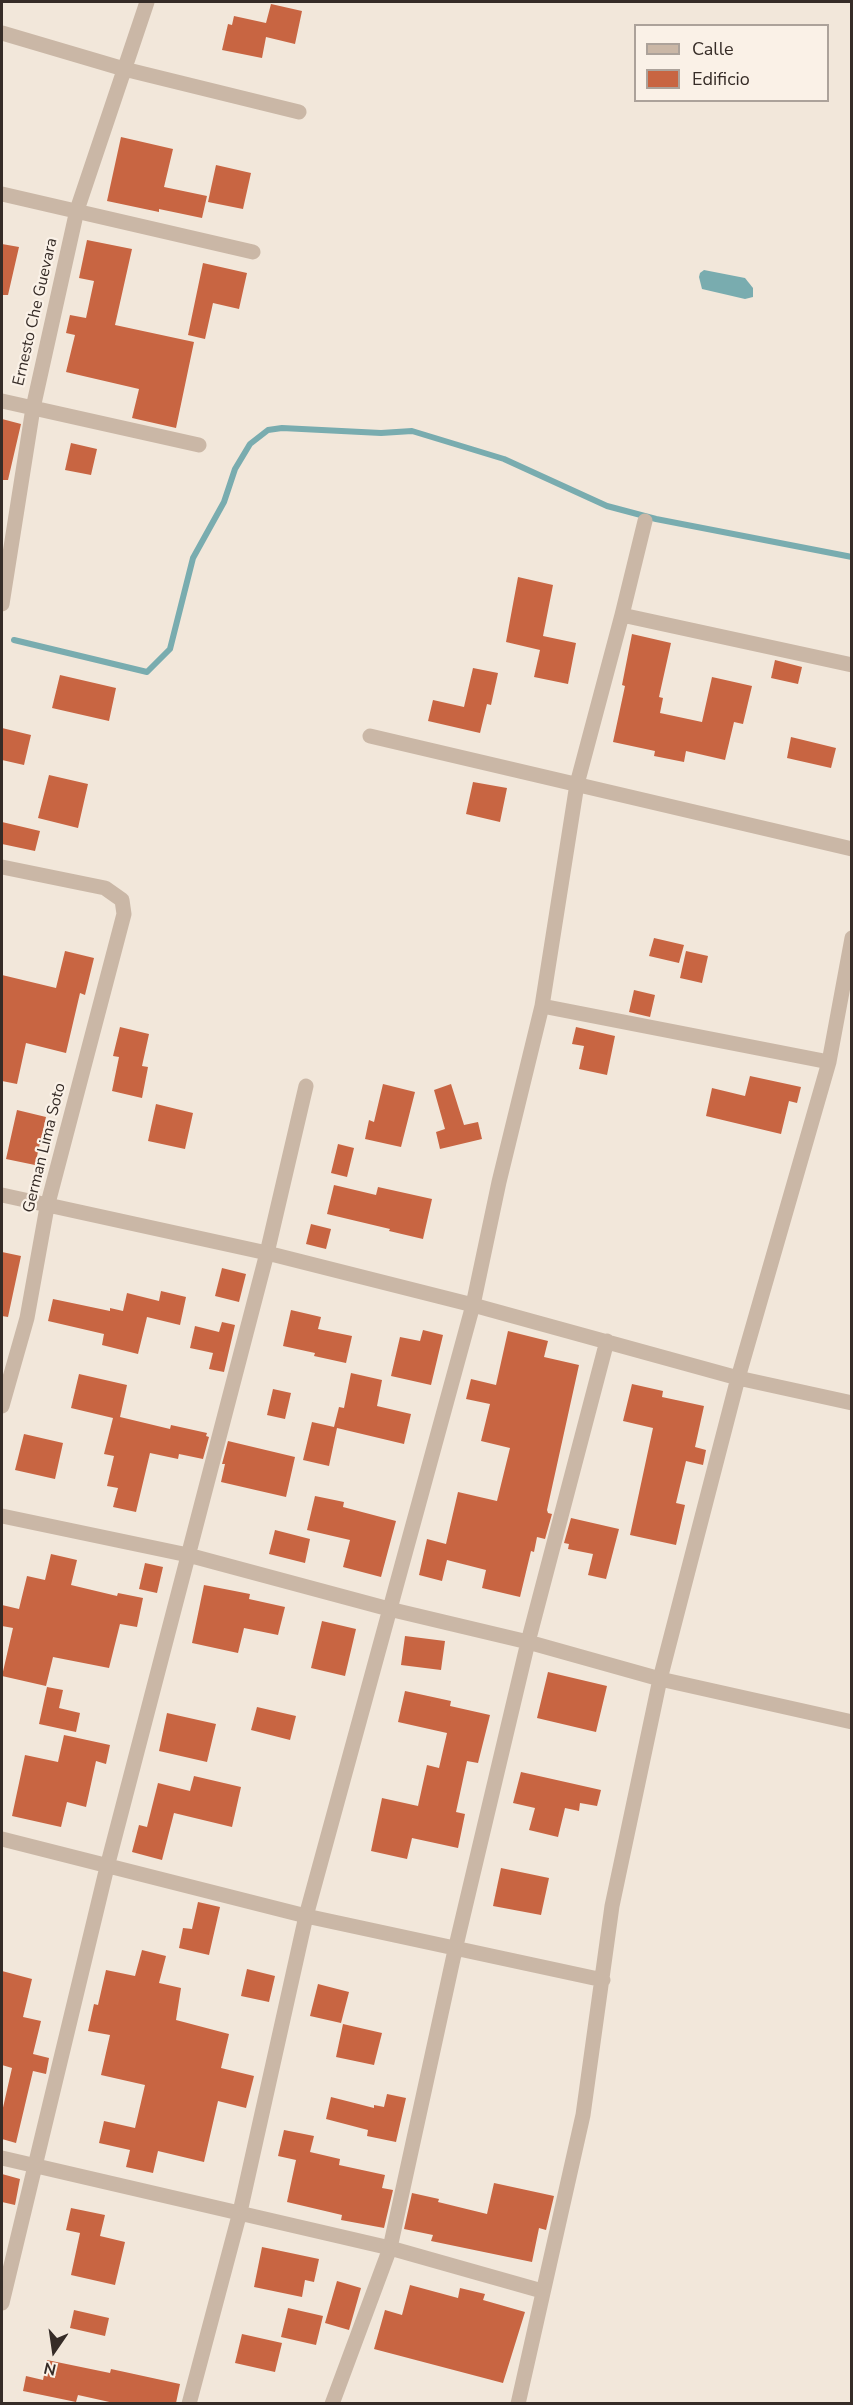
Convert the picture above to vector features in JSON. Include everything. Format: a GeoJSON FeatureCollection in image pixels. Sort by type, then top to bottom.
{"type":"FeatureCollection","features":[{"type":"Feature","properties":{"kind":"street","name":"Ernesto Che Guevara"},"geometry":{"type":"LineString","coordinates":[[2,604],[33,408],[77,210],[147,2]]}},
{"type":"Feature","properties":{"kind":"street"},"geometry":{"type":"LineString","coordinates":[[2,33],[124,69],[299,112]]}},
{"type":"Feature","properties":{"kind":"street"},"geometry":{"type":"LineString","coordinates":[[2,194],[253,252]]}},
{"type":"Feature","properties":{"kind":"street"},"geometry":{"type":"LineString","coordinates":[[2,400],[199,445]]}},
{"type":"Feature","properties":{"kind":"street"},"geometry":{"type":"LineString","coordinates":[[189,2403],[240,2212],[306,1916],[473,1305],[499,1182],[542,1006],[577,784],[645,522]]}},
{"type":"Feature","properties":{"kind":"street"},"geometry":{"type":"LineString","coordinates":[[622,615],[852,665]]}},
{"type":"Feature","properties":{"kind":"street"},"geometry":{"type":"LineString","coordinates":[[370,736],[852,849]]}},
{"type":"Feature","properties":{"kind":"street","name":"German Lima Soto"},"geometry":{"type":"LineString","coordinates":[[2,867],[105,888],[122,900],[124,914],[47,1207],[27,1318],[2,1406]]}},
{"type":"Feature","properties":{"kind":"street"},"geometry":{"type":"LineString","coordinates":[[518,2403],[583,2115],[612,1905],[660,1679],[738,1378],[829,1062],[852,938]]}},
{"type":"Feature","properties":{"kind":"street"},"geometry":{"type":"LineString","coordinates":[[542,1006],[829,1062]]}},
{"type":"Feature","properties":{"kind":"street"},"geometry":{"type":"LineString","coordinates":[[2,2303],[108,1867],[267,1253],[306,1086]]}},
{"type":"Feature","properties":{"kind":"street"},"geometry":{"type":"LineString","coordinates":[[2,1195],[47,1207],[267,1253],[473,1305],[738,1378],[852,1403]]}},
{"type":"Feature","properties":{"kind":"street"},"geometry":{"type":"LineString","coordinates":[[332,2403],[390,2248],[455,1950],[528,1642],[607,1341]]}},
{"type":"Feature","properties":{"kind":"street"},"geometry":{"type":"LineString","coordinates":[[2,1516],[188,1555],[389,1609],[528,1642],[660,1679],[852,1722]]}},
{"type":"Feature","properties":{"kind":"street"},"geometry":{"type":"LineString","coordinates":[[2,1839],[306,1916],[455,1950],[603,1980]]}},
{"type":"Feature","properties":{"kind":"street"},"geometry":{"type":"LineString","coordinates":[[2,2158],[390,2248],[542,2291]]}},
{"type":"Feature","properties":{"kind":"water"},"geometry":{"type":"Polygon","coordinates":[[[704,270],[745,278],[753,288],[753,297],[745,299],[702,289],[699,277],[704,270]]]}},
{"type":"Feature","properties":{"kind":"building"},"geometry":{"type":"Polygon","coordinates":[[[271,4],[302,11],[295,44],[266,37],[262,58],[222,50],[228,24],[232,25],[234,16],[266,23],[271,4]]]}},
{"type":"Feature","properties":{"kind":"building"},"geometry":{"type":"Polygon","coordinates":[[[121,137],[173,149],[164,187],[207,196],[202,218],[107,201],[121,137]]]}},
{"type":"Feature","properties":{"kind":"building"},"geometry":{"type":"Polygon","coordinates":[[[216,165],[251,173],[243,209],[208,202],[216,165]]]}},
{"type":"Feature","properties":{"kind":"building"},"geometry":{"type":"Polygon","coordinates":[[[87,240],[132,249],[115,325],[194,342],[176,428],[132,418],[139,389],[66,372],[75,335],[66,333],[70,315],[86,318],[94,281],[79,278],[87,240]]]}},
{"type":"Feature","properties":{"kind":"building"},"geometry":{"type":"Polygon","coordinates":[[[2,244],[19,247],[8,295],[2,295],[2,244]]]}},
{"type":"Feature","properties":{"kind":"building"},"geometry":{"type":"Polygon","coordinates":[[[203,263],[247,273],[239,309],[213,303],[205,339],[188,335],[203,263]]]}},
{"type":"Feature","properties":{"kind":"building"},"geometry":{"type":"Polygon","coordinates":[[[2,419],[21,424],[8,480],[2,480],[2,419]]]}},
{"type":"Feature","properties":{"kind":"building"},"geometry":{"type":"Polygon","coordinates":[[[71,443],[97,449],[91,475],[65,470],[71,443]]]}},
{"type":"Feature","properties":{"kind":"building"},"geometry":{"type":"Polygon","coordinates":[[[518,577],[553,585],[543,636],[576,643],[568,684],[534,677],[540,650],[506,642],[518,577]]]}},
{"type":"Feature","properties":{"kind":"building"},"geometry":{"type":"Polygon","coordinates":[[[632,634],[671,643],[659,697],[663,698],[660,713],[702,722],[712,677],[752,686],[743,724],[734,722],[725,760],[686,751],[684,762],[654,756],[655,751],[613,742],[625,686],[622,685],[632,634]]]}},
{"type":"Feature","properties":{"kind":"building"},"geometry":{"type":"Polygon","coordinates":[[[775,660],[802,667],[798,684],[771,678],[775,660]]]}},
{"type":"Feature","properties":{"kind":"building"},"geometry":{"type":"Polygon","coordinates":[[[473,668],[498,673],[491,705],[487,704],[480,733],[428,721],[433,700],[464,707],[473,668]]]}},
{"type":"Feature","properties":{"kind":"building"},"geometry":{"type":"Polygon","coordinates":[[[60,675],[116,688],[109,721],[52,708],[60,675]]]}},
{"type":"Feature","properties":{"kind":"building"},"geometry":{"type":"Polygon","coordinates":[[[2,728],[31,735],[24,765],[2,760],[2,728]]]}},
{"type":"Feature","properties":{"kind":"building"},"geometry":{"type":"Polygon","coordinates":[[[791,737],[836,748],[831,768],[787,758],[791,737]]]}},
{"type":"Feature","properties":{"kind":"building"},"geometry":{"type":"Polygon","coordinates":[[[49,775],[88,784],[78,828],[38,818],[49,775]]]}},
{"type":"Feature","properties":{"kind":"building"},"geometry":{"type":"Polygon","coordinates":[[[473,782],[507,788],[500,822],[466,814],[473,782]]]}},
{"type":"Feature","properties":{"kind":"building"},"geometry":{"type":"Polygon","coordinates":[[[2,822],[40,831],[35,851],[2,844],[2,822]]]}},
{"type":"Feature","properties":{"kind":"building"},"geometry":{"type":"Polygon","coordinates":[[[654,938],[684,945],[679,963],[649,956],[654,938]]]}},
{"type":"Feature","properties":{"kind":"building"},"geometry":{"type":"Polygon","coordinates":[[[65,951],[94,958],[85,995],[80,993],[66,1053],[26,1043],[17,1084],[2,1081],[2,975],[56,988],[65,951]]]}},
{"type":"Feature","properties":{"kind":"building"},"geometry":{"type":"Polygon","coordinates":[[[686,951],[708,956],[702,983],[680,978],[686,951]]]}},
{"type":"Feature","properties":{"kind":"building"},"geometry":{"type":"Polygon","coordinates":[[[634,990],[655,995],[650,1017],[629,1012],[634,990]]]}},
{"type":"Feature","properties":{"kind":"building"},"geometry":{"type":"Polygon","coordinates":[[[120,1027],[149,1034],[142,1066],[148,1067],[142,1098],[112,1091],[119,1057],[113,1056],[120,1027]]]}},
{"type":"Feature","properties":{"kind":"building"},"geometry":{"type":"Polygon","coordinates":[[[576,1027],[615,1036],[607,1075],[579,1069],[584,1046],[572,1044],[576,1027]]]}},
{"type":"Feature","properties":{"kind":"building"},"geometry":{"type":"Polygon","coordinates":[[[750,1076],[801,1087],[797,1103],[789,1101],[781,1134],[706,1116],[712,1088],[745,1096],[750,1076]]]}},
{"type":"Feature","properties":{"kind":"building"},"geometry":{"type":"Polygon","coordinates":[[[383,1084],[415,1092],[401,1147],[365,1139],[369,1120],[374,1122],[383,1084]]]}},
{"type":"Feature","properties":{"kind":"building"},"geometry":{"type":"Polygon","coordinates":[[[451,1084],[464,1125],[478,1122],[482,1139],[440,1149],[436,1132],[445,1129],[434,1090],[451,1084]]]}},
{"type":"Feature","properties":{"kind":"building"},"geometry":{"type":"Polygon","coordinates":[[[156,1104],[193,1113],[185,1149],[148,1141],[156,1104]]]}},
{"type":"Feature","properties":{"kind":"building"},"geometry":{"type":"Polygon","coordinates":[[[17,1110],[46,1117],[35,1165],[6,1159],[17,1110]]]}},
{"type":"Feature","properties":{"kind":"building"},"geometry":{"type":"Polygon","coordinates":[[[338,1144],[354,1148],[347,1177],[331,1173],[338,1144]]]}},
{"type":"Feature","properties":{"kind":"building"},"geometry":{"type":"Polygon","coordinates":[[[334,1185],[376,1195],[378,1187],[432,1199],[423,1239],[327,1214],[334,1185]]]}},
{"type":"Feature","properties":{"kind":"building"},"geometry":{"type":"Polygon","coordinates":[[[311,1224],[331,1229],[326,1249],[306,1244],[311,1224]]]}},
{"type":"Feature","properties":{"kind":"building"},"geometry":{"type":"Polygon","coordinates":[[[2,1252],[21,1256],[8,1317],[2,1316],[2,1252]]]}},
{"type":"Feature","properties":{"kind":"building"},"geometry":{"type":"Polygon","coordinates":[[[222,1268],[246,1274],[239,1302],[215,1296],[222,1268]]]}},
{"type":"Feature","properties":{"kind":"building"},"geometry":{"type":"Polygon","coordinates":[[[161,1291],[186,1297],[180,1325],[147,1317],[138,1354],[102,1345],[104,1334],[48,1321],[53,1299],[110,1311],[110,1308],[123,1311],[127,1293],[159,1301],[161,1291]]]}},
{"type":"Feature","properties":{"kind":"building"},"geometry":{"type":"Polygon","coordinates":[[[291,1310],[321,1317],[318,1329],[352,1336],[346,1363],[283,1346],[291,1310]]]}},
{"type":"Feature","properties":{"kind":"building"},"geometry":{"type":"Polygon","coordinates":[[[222,1322],[235,1325],[224,1372],[209,1369],[213,1353],[190,1348],[195,1326],[219,1332],[222,1322]]]}},
{"type":"Feature","properties":{"kind":"building"},"geometry":{"type":"Polygon","coordinates":[[[423,1330],[443,1335],[431,1385],[391,1376],[400,1337],[420,1341],[423,1330]]]}},
{"type":"Feature","properties":{"kind":"building"},"geometry":{"type":"Polygon","coordinates":[[[508,1331],[548,1341],[544,1357],[579,1365],[547,1510],[552,1514],[545,1539],[537,1537],[534,1552],[531,1551],[520,1597],[482,1588],[486,1570],[447,1560],[442,1581],[419,1575],[427,1539],[446,1544],[458,1492],[497,1501],[510,1448],[481,1441],[490,1404],[466,1399],[471,1379],[496,1385],[508,1331]]]}},
{"type":"Feature","properties":{"kind":"building"},"geometry":{"type":"Polygon","coordinates":[[[351,1373],[382,1380],[377,1406],[411,1414],[404,1444],[337,1428],[329,1466],[303,1460],[312,1422],[334,1427],[339,1407],[344,1408],[351,1373]]]}},
{"type":"Feature","properties":{"kind":"building"},"geometry":{"type":"Polygon","coordinates":[[[79,1374],[127,1385],[120,1417],[170,1429],[171,1425],[207,1433],[206,1436],[209,1437],[203,1459],[179,1454],[178,1459],[150,1453],[136,1512],[113,1507],[118,1488],[107,1486],[114,1456],[104,1454],[113,1418],[71,1408],[79,1374]]]}},
{"type":"Feature","properties":{"kind":"building"},"geometry":{"type":"Polygon","coordinates":[[[632,1384],[663,1391],[662,1397],[704,1406],[695,1447],[706,1450],[703,1465],[686,1461],[676,1503],[685,1505],[676,1545],[630,1535],[653,1428],[623,1421],[632,1384]]]}},
{"type":"Feature","properties":{"kind":"building"},"geometry":{"type":"Polygon","coordinates":[[[273,1389],[291,1393],[285,1419],[267,1415],[273,1389]]]}},
{"type":"Feature","properties":{"kind":"building"},"geometry":{"type":"Polygon","coordinates":[[[24,1434],[63,1443],[55,1479],[15,1470],[24,1434]]]}},
{"type":"Feature","properties":{"kind":"building"},"geometry":{"type":"Polygon","coordinates":[[[228,1441],[295,1457],[286,1497],[221,1482],[225,1464],[222,1464],[228,1441]]]}},
{"type":"Feature","properties":{"kind":"building"},"geometry":{"type":"Polygon","coordinates":[[[315,1496],[344,1502],[343,1507],[396,1521],[381,1577],[343,1567],[350,1540],[307,1530],[315,1496]]]}},
{"type":"Feature","properties":{"kind":"building"},"geometry":{"type":"Polygon","coordinates":[[[571,1518],[619,1529],[606,1579],[588,1575],[593,1554],[568,1549],[569,1544],[564,1543],[571,1518]]]}},
{"type":"Feature","properties":{"kind":"building"},"geometry":{"type":"Polygon","coordinates":[[[275,1530],[310,1539],[305,1563],[269,1554],[275,1530]]]}},
{"type":"Feature","properties":{"kind":"building"},"geometry":{"type":"Polygon","coordinates":[[[51,1554],[77,1560],[71,1585],[117,1596],[118,1593],[143,1598],[137,1627],[120,1624],[109,1668],[53,1657],[46,1686],[2,1676],[13,1628],[2,1626],[2,1605],[19,1609],[27,1576],[45,1580],[51,1554]]]}},
{"type":"Feature","properties":{"kind":"building"},"geometry":{"type":"Polygon","coordinates":[[[145,1563],[163,1567],[157,1593],[139,1589],[145,1563]]]}},
{"type":"Feature","properties":{"kind":"building"},"geometry":{"type":"Polygon","coordinates":[[[204,1585],[250,1594],[249,1599],[285,1607],[278,1635],[244,1628],[238,1653],[192,1643],[204,1585]]]}},
{"type":"Feature","properties":{"kind":"building"},"geometry":{"type":"Polygon","coordinates":[[[322,1621],[356,1629],[345,1676],[311,1668],[322,1621]]]}},
{"type":"Feature","properties":{"kind":"building"},"geometry":{"type":"Polygon","coordinates":[[[405,1636],[445,1641],[441,1670],[401,1665],[405,1636]]]}},
{"type":"Feature","properties":{"kind":"building"},"geometry":{"type":"Polygon","coordinates":[[[548,1672],[607,1686],[596,1732],[537,1718],[548,1672]]]}},
{"type":"Feature","properties":{"kind":"building"},"geometry":{"type":"Polygon","coordinates":[[[47,1687],[63,1690],[59,1708],[80,1713],[76,1732],[39,1724],[47,1687]]]}},
{"type":"Feature","properties":{"kind":"building"},"geometry":{"type":"Polygon","coordinates":[[[405,1691],[451,1701],[450,1706],[490,1715],[478,1763],[467,1761],[456,1812],[465,1814],[458,1848],[412,1838],[407,1859],[371,1851],[382,1798],[418,1806],[427,1765],[439,1768],[447,1733],[398,1722],[405,1691]]]}},
{"type":"Feature","properties":{"kind":"building"},"geometry":{"type":"Polygon","coordinates":[[[257,1707],[296,1716],[290,1740],[251,1730],[257,1707]]]}},
{"type":"Feature","properties":{"kind":"building"},"geometry":{"type":"Polygon","coordinates":[[[167,1713],[216,1724],[207,1762],[159,1751],[167,1713]]]}},
{"type":"Feature","properties":{"kind":"building"},"geometry":{"type":"Polygon","coordinates":[[[64,1735],[110,1745],[106,1764],[96,1761],[86,1807],[67,1802],[61,1827],[12,1816],[25,1755],[58,1762],[64,1735]]]}},
{"type":"Feature","properties":{"kind":"building"},"geometry":{"type":"Polygon","coordinates":[[[521,1772],[601,1790],[597,1806],[580,1803],[579,1811],[565,1808],[558,1837],[529,1830],[535,1808],[513,1803],[521,1772]]]}},
{"type":"Feature","properties":{"kind":"building"},"geometry":{"type":"Polygon","coordinates":[[[194,1776],[241,1787],[232,1827],[174,1813],[162,1860],[132,1852],[139,1825],[147,1827],[158,1783],[190,1791],[194,1776]]]}},
{"type":"Feature","properties":{"kind":"building"},"geometry":{"type":"Polygon","coordinates":[[[501,1868],[549,1878],[541,1915],[493,1906],[501,1868]]]}},
{"type":"Feature","properties":{"kind":"building"},"geometry":{"type":"Polygon","coordinates":[[[198,1902],[220,1907],[209,1955],[179,1948],[183,1928],[192,1929],[198,1902]]]}},
{"type":"Feature","properties":{"kind":"building"},"geometry":{"type":"Polygon","coordinates":[[[142,1950],[166,1956],[159,1983],[181,1988],[176,2020],[229,2034],[221,2068],[254,2076],[246,2108],[218,2101],[204,2162],[158,2151],[153,2173],[126,2167],[130,2150],[99,2143],[104,2121],[135,2128],[145,2085],[101,2075],[110,2035],[88,2031],[94,2004],[98,2005],[106,1970],[135,1976],[142,1950]]]}},
{"type":"Feature","properties":{"kind":"building"},"geometry":{"type":"Polygon","coordinates":[[[247,1969],[275,1976],[269,2002],[241,1996],[247,1969]]]}},
{"type":"Feature","properties":{"kind":"building"},"geometry":{"type":"Polygon","coordinates":[[[2,1971],[32,1979],[23,2017],[41,2021],[33,2054],[49,2058],[46,2074],[33,2071],[16,2143],[2,2139],[2,2112],[12,2068],[2,2065],[2,1971]]]}},
{"type":"Feature","properties":{"kind":"building"},"geometry":{"type":"Polygon","coordinates":[[[318,1984],[349,1992],[341,2023],[310,2016],[318,1984]]]}},
{"type":"Feature","properties":{"kind":"building"},"geometry":{"type":"Polygon","coordinates":[[[343,2024],[382,2033],[374,2065],[336,2057],[343,2024]]]}},
{"type":"Feature","properties":{"kind":"building"},"geometry":{"type":"Polygon","coordinates":[[[387,2094],[406,2098],[396,2142],[367,2136],[368,2130],[326,2119],[331,2097],[374,2108],[374,2105],[384,2107],[387,2094]]]}},
{"type":"Feature","properties":{"kind":"building"},"geometry":{"type":"Polygon","coordinates":[[[284,2130],[314,2136],[310,2152],[340,2159],[339,2165],[385,2175],[382,2188],[393,2190],[384,2228],[341,2220],[342,2215],[287,2202],[296,2160],[278,2156],[284,2130]]]}},
{"type":"Feature","properties":{"kind":"building"},"geometry":{"type":"Polygon","coordinates":[[[2,2174],[20,2179],[15,2205],[2,2202],[2,2174]]]}},
{"type":"Feature","properties":{"kind":"building"},"geometry":{"type":"Polygon","coordinates":[[[494,2183],[554,2196],[546,2230],[539,2228],[532,2262],[431,2241],[433,2235],[404,2229],[412,2193],[487,2214],[494,2183]]]}},
{"type":"Feature","properties":{"kind":"building"},"geometry":{"type":"Polygon","coordinates":[[[71,2208],[105,2215],[100,2236],[125,2242],[115,2285],[71,2275],[80,2233],[66,2230],[71,2208]]]}},
{"type":"Feature","properties":{"kind":"building"},"geometry":{"type":"Polygon","coordinates":[[[262,2247],[319,2259],[314,2282],[305,2280],[302,2297],[254,2287],[262,2247]]]}},
{"type":"Feature","properties":{"kind":"building"},"geometry":{"type":"Polygon","coordinates":[[[337,2281],[361,2288],[349,2330],[325,2323],[337,2281]]]}},
{"type":"Feature","properties":{"kind":"building"},"geometry":{"type":"Polygon","coordinates":[[[410,2285],[458,2298],[460,2288],[485,2294],[483,2300],[525,2312],[503,2383],[374,2349],[385,2310],[402,2315],[410,2285]]]}},
{"type":"Feature","properties":{"kind":"building"},"geometry":{"type":"Polygon","coordinates":[[[288,2308],[323,2316],[316,2345],[281,2337],[288,2308]]]}},
{"type":"Feature","properties":{"kind":"building"},"geometry":{"type":"Polygon","coordinates":[[[74,2310],[109,2318],[105,2336],[70,2328],[74,2310]]]}},
{"type":"Feature","properties":{"kind":"building"},"geometry":{"type":"Polygon","coordinates":[[[242,2334],[282,2343],[275,2372],[235,2363],[242,2334]]]}},
{"type":"Feature","properties":{"kind":"building"},"geometry":{"type":"Polygon","coordinates":[[[47,2360],[110,2373],[111,2369],[180,2384],[176,2403],[114,2403],[78,2395],[76,2402],[23,2391],[26,2376],[43,2380],[47,2360]]]}},
{"type":"Feature","properties":{"kind":"waterway"},"geometry":{"type":"LineString","coordinates":[[14,640],[147,672],[170,649],[193,558],[224,502],[235,469],[250,444],[268,430],[282,428],[381,433],[412,431],[504,459],[607,506],[656,519],[852,557]]}}]}
